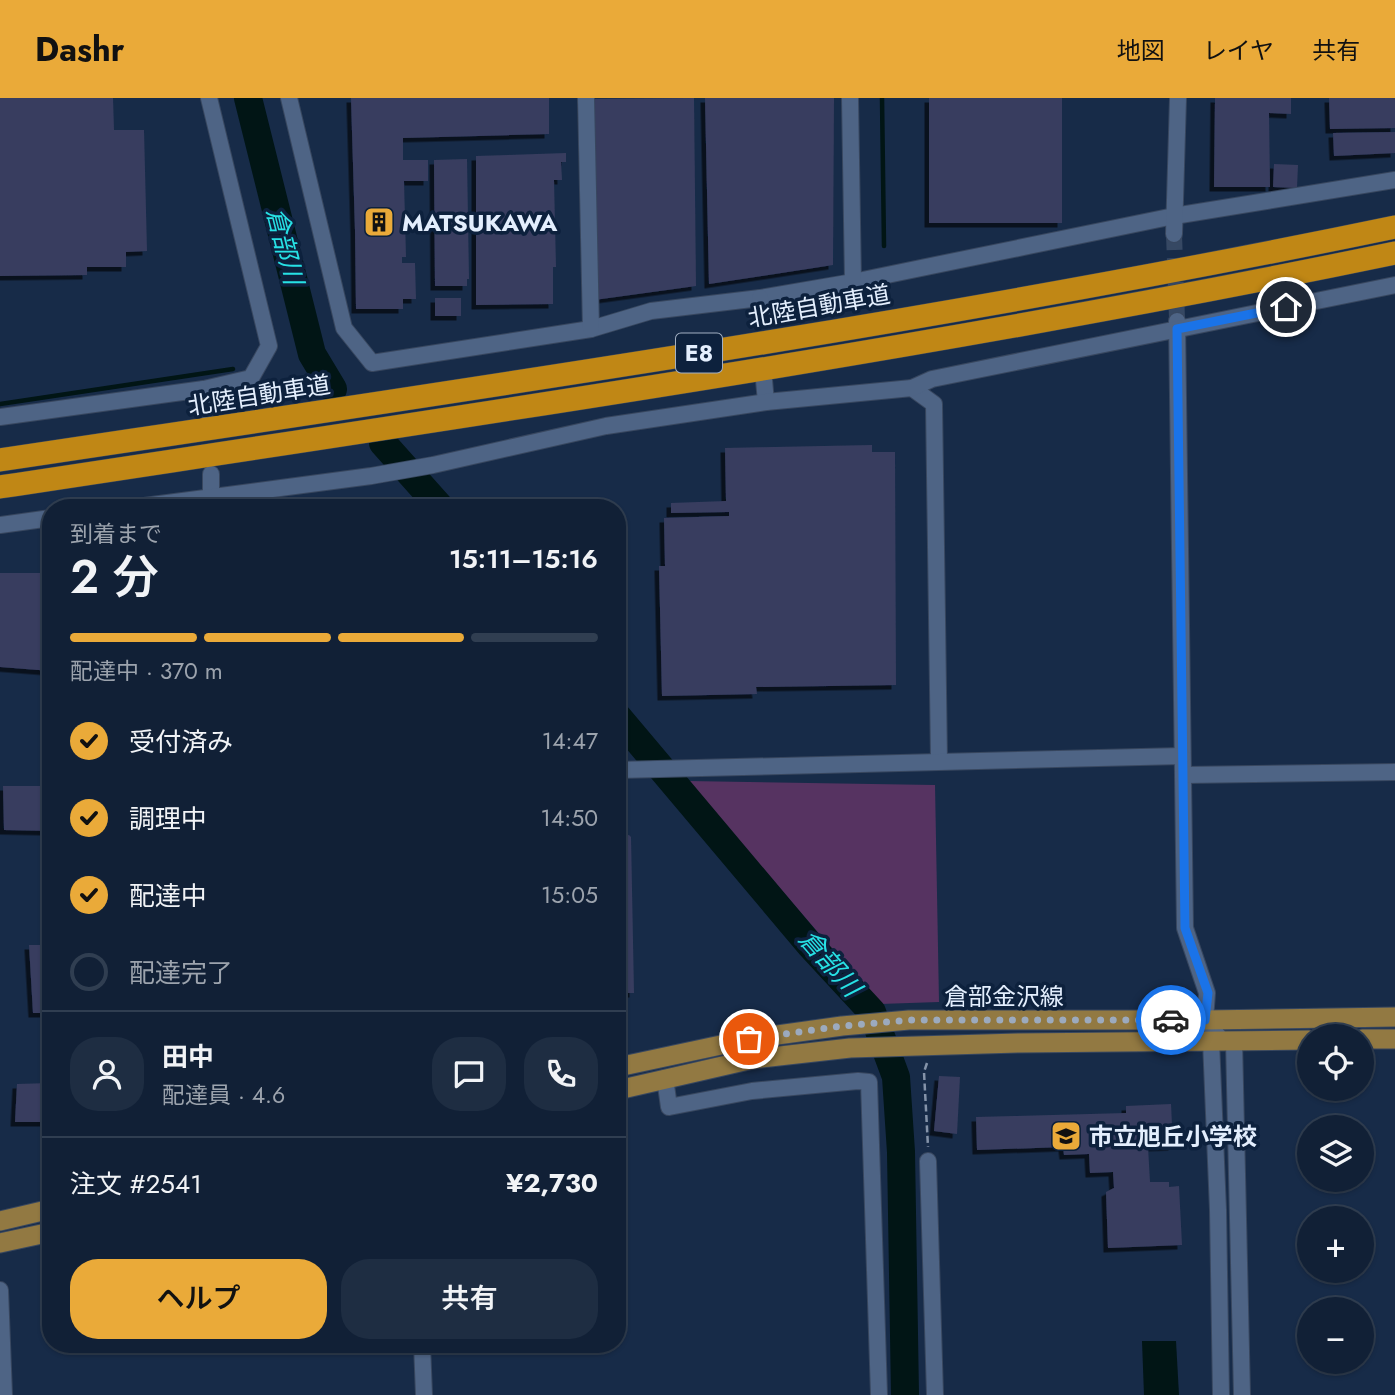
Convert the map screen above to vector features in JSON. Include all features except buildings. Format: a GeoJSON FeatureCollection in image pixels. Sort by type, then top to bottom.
{"type":"FeatureCollection","features":[{"type":"Feature","properties":{"kind":"highway","name":"北陸自動車道"},"geometry":{"type":"LineString","coordinates":[[0,460],[785,339],[1170,271],[1395,227]]}},
{"type":"Feature","properties":{"kind":"highway","name":"北陸自動車道"},"geometry":{"type":"LineString","coordinates":[[0,487],[800,363],[1147,302],[1395,253]]}},
{"type":"Feature","properties":{"kind":"main road","name":"倉部金沢線"},"geometry":{"type":"LineString","coordinates":[[626,1065],[749,1039],[909,1020],[1395,1017]]}},
{"type":"Feature","properties":{"kind":"main road"},"geometry":{"type":"LineString","coordinates":[[1374,1039],[1395,1039]]}},
{"type":"Feature","properties":{"kind":"main road","name":"倉部金沢線"},"geometry":{"type":"LineString","coordinates":[[626,1088],[753,1059],[850,1048],[1297,1040]]}},
{"type":"Feature","properties":{"kind":"main road"},"geometry":{"type":"LineString","coordinates":[[0,1221],[42,1211]]}},
{"type":"Feature","properties":{"kind":"main road"},"geometry":{"type":"LineString","coordinates":[[0,1243],[42,1234]]}},
{"type":"Feature","properties":{"kind":"street"},"geometry":{"type":"LineString","coordinates":[[0,417],[204,389],[251,378],[269,346],[209,98]]}},
{"type":"Feature","properties":{"kind":"street"},"geometry":{"type":"LineString","coordinates":[[289,98],[344,328],[372,363],[591,329],[651,312],[760,298],[853,282],[1174,216],[1395,180]]}},
{"type":"Feature","properties":{"kind":"street"},"geometry":{"type":"LineString","coordinates":[[586,98],[591,329]]}},
{"type":"Feature","properties":{"kind":"street"},"geometry":{"type":"LineString","coordinates":[[850,98],[853,282]]}},
{"type":"Feature","properties":{"kind":"street"},"geometry":{"type":"LineString","coordinates":[[1174,234],[1178,98]]}},
{"type":"Feature","properties":{"kind":"street"},"geometry":{"type":"LineString","coordinates":[[229,499],[433,465],[606,426],[766,402],[912,388],[932,379],[1177,324],[1395,285]]}},
{"type":"Feature","properties":{"kind":"street"},"geometry":{"type":"LineString","coordinates":[[760,298],[763,319]]}},
{"type":"Feature","properties":{"kind":"street"},"geometry":{"type":"LineString","coordinates":[[1177,324],[1185,928],[1208,993],[1205,1020],[1223,1041],[1242,1395]]}},
{"type":"Feature","properties":{"kind":"street"},"geometry":{"type":"LineString","coordinates":[[764,380],[766,402]]}},
{"type":"Feature","properties":{"kind":"street"},"geometry":{"type":"LineString","coordinates":[[912,388],[934,404],[939,761]]}},
{"type":"Feature","properties":{"kind":"street"},"geometry":{"type":"LineString","coordinates":[[204,389],[206,410]]}},
{"type":"Feature","properties":{"kind":"street"},"geometry":{"type":"LineString","coordinates":[[211,474],[211,499]]}},
{"type":"Feature","properties":{"kind":"street"},"geometry":{"type":"LineString","coordinates":[[0,525],[42,519]]}},
{"type":"Feature","properties":{"kind":"street"},"geometry":{"type":"LineString","coordinates":[[626,770],[1182,756]]}},
{"type":"Feature","properties":{"kind":"street"},"geometry":{"type":"LineString","coordinates":[[1183,775],[1395,772]]}},
{"type":"Feature","properties":{"kind":"street"},"geometry":{"type":"LineString","coordinates":[[1221,1395],[1218,1210],[1223,1041]]}},
{"type":"Feature","properties":{"kind":"street"},"geometry":{"type":"LineString","coordinates":[[664,1079],[669,1107],[752,1091],[858,1080],[869,1082],[879,1395]]}},
{"type":"Feature","properties":{"kind":"street"},"geometry":{"type":"LineString","coordinates":[[928,1160],[935,1395]]}},
{"type":"Feature","properties":{"kind":"street"},"geometry":{"type":"LineString","coordinates":[[0,1290],[4,1395]]}},
{"type":"Feature","properties":{"kind":"street"},"geometry":{"type":"LineString","coordinates":[[422,1353],[424,1395]]}},
{"type":"Feature","properties":{"kind":"path"},"geometry":{"type":"LineString","coordinates":[[924,1045],[928,1160]]}},
{"type":"Feature","properties":{"kind":"shaded area"},"geometry":{"type":"Polygon","coordinates":[[[687,781],[935,785],[939,1002],[880,1004],[687,781]]]}},
{"type":"Feature","properties":{"kind":"shaded area"},"geometry":{"type":"Polygon","coordinates":[[[1142,1341],[1176,1341],[1179,1395],[1144,1395],[1142,1341]]]}},
{"type":"Feature","properties":{"kind":"waterway","name":"倉部川"},"geometry":{"type":"LineString","coordinates":[[248,98],[312,354],[333,389]]}},
{"type":"Feature","properties":{"kind":"waterway"},"geometry":{"type":"LineString","coordinates":[[882,98],[884,246]]}},
{"type":"Feature","properties":{"kind":"waterway"},"geometry":{"type":"LineString","coordinates":[[0,404],[233,369]]}},
{"type":"Feature","properties":{"kind":"waterway","name":"倉部川"},"geometry":{"type":"LineString","coordinates":[[383,443],[433,499]]}},
{"type":"Feature","properties":{"kind":"waterway","name":"倉部川"},"geometry":{"type":"LineString","coordinates":[[626,726],[810,945],[872,1012],[896,1077],[901,1152],[905,1395]]}},
{"type":"Feature","properties":{"kind":"tunnel"},"geometry":{"type":"LineString","coordinates":[[1174,234],[1177,319]]}},
{"type":"Feature","properties":{"kind":"way so far"},"geometry":{"type":"LineString","coordinates":[[749,1039],[909,1020],[1171,1020]]}},
{"type":"Feature","properties":{"kind":"place","name":"MATSUKAWA"},"geometry":{"type":"Point","coordinates":[379,222]}},
{"type":"Feature","properties":{"kind":"place","name":"市立旭丘小学校"},"geometry":{"type":"Point","coordinates":[1066,1136]}},
{"type":"Feature","properties":{"kind":"route"},"geometry":{"type":"LineString","coordinates":[[1171,1020],[1205,1020],[1208,993],[1185,928],[1177,329],[1286,307]]}}]}
